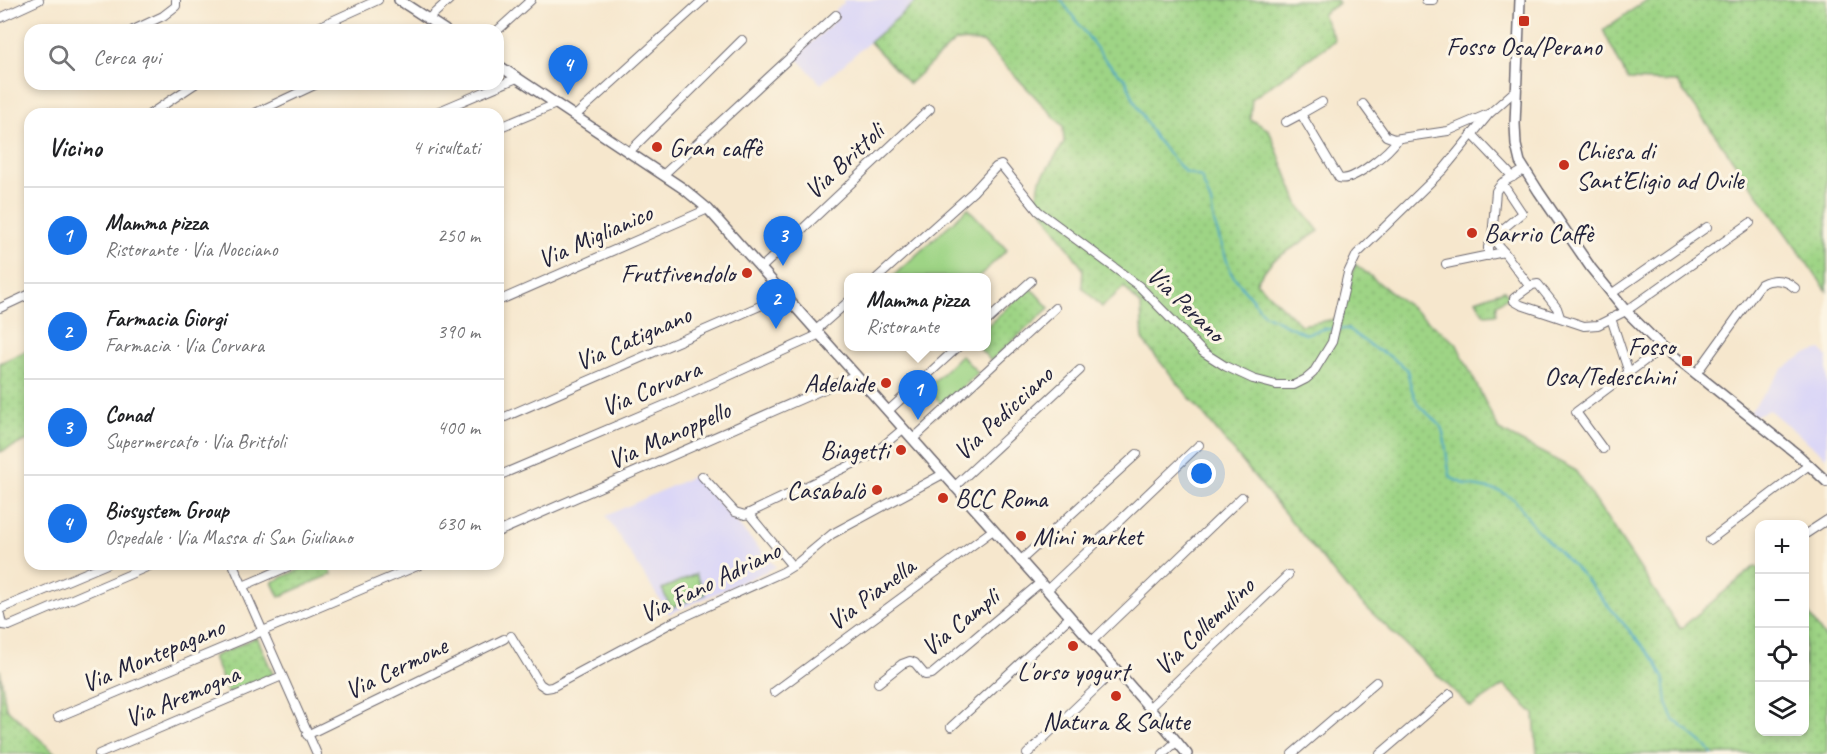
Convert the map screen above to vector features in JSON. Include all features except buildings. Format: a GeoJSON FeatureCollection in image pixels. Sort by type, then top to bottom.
{"type":"FeatureCollection","features":[{"type":"Feature","properties":{"kind":"street"},"geometry":{"type":"LineString","coordinates":[[0,18],[39,0]]}},
{"type":"Feature","properties":{"kind":"street"},"geometry":{"type":"LineString","coordinates":[[145,24],[170,12],[176,6],[176,0]]}},
{"type":"Feature","properties":{"kind":"street"},"geometry":{"type":"LineString","coordinates":[[325,24],[378,0]]}},
{"type":"Feature","properties":{"kind":"street"},"geometry":{"type":"LineString","coordinates":[[399,0],[434,24]]}},
{"type":"Feature","properties":{"kind":"street"},"geometry":{"type":"LineString","coordinates":[[428,19],[449,0]]}},
{"type":"Feature","properties":{"kind":"street"},"geometry":{"type":"LineString","coordinates":[[504,25],[531,0]]}},
{"type":"Feature","properties":{"kind":"street"},"geometry":{"type":"LineString","coordinates":[[575,117],[703,0]]}},
{"type":"Feature","properties":{"kind":"street"},"geometry":{"type":"LineString","coordinates":[[1426,0],[1433,0]]}},
{"type":"Feature","properties":{"kind":"street"},"geometry":{"type":"LineString","coordinates":[[1520,0],[1516,145],[1524,170],[1591,268],[1626,311],[1663,347],[1827,482]]}},
{"type":"Feature","properties":{"kind":"street"},"geometry":{"type":"LineString","coordinates":[[663,175],[836,15]]}},
{"type":"Feature","properties":{"kind":"street"},"geometry":{"type":"LineString","coordinates":[[629,152],[742,40]]}},
{"type":"Feature","properties":{"kind":"street"},"geometry":{"type":"LineString","coordinates":[[504,69],[663,175],[708,209],[1070,617],[1187,754]]}},
{"type":"Feature","properties":{"kind":"street"},"geometry":{"type":"LineString","coordinates":[[504,84],[517,78]]}},
{"type":"Feature","properties":{"kind":"street"},"geometry":{"type":"LineString","coordinates":[[159,108],[186,90]]}},
{"type":"Feature","properties":{"kind":"street"},"geometry":{"type":"LineString","coordinates":[[266,108],[304,90]]}},
{"type":"Feature","properties":{"kind":"street"},"geometry":{"type":"LineString","coordinates":[[446,108],[489,90]]}},
{"type":"Feature","properties":{"kind":"street","name":"Via Perano"},"geometry":{"type":"LineString","coordinates":[[883,273],[998,166],[1005,167],[1043,215],[1138,286],[1198,349],[1235,371],[1273,384],[1299,383],[1308,378],[1318,366],[1332,342],[1348,273],[1355,257],[1443,170],[1489,114],[1516,90]]}},
{"type":"Feature","properties":{"kind":"street"},"geometry":{"type":"LineString","coordinates":[[1286,122],[1322,102]]}},
{"type":"Feature","properties":{"kind":"street"},"geometry":{"type":"LineString","coordinates":[[504,126],[556,104]]}},
{"type":"Feature","properties":{"kind":"street"},"geometry":{"type":"LineString","coordinates":[[1363,104],[1386,136],[1391,139],[1448,131],[1489,114]]}},
{"type":"Feature","properties":{"kind":"street","name":"Via Brittoli"},"geometry":{"type":"LineString","coordinates":[[761,268],[930,109]]}},
{"type":"Feature","properties":{"kind":"street"},"geometry":{"type":"LineString","coordinates":[[1301,114],[1336,176],[1341,180],[1353,177],[1390,150],[1398,139]]}},
{"type":"Feature","properties":{"kind":"street"},"geometry":{"type":"LineString","coordinates":[[1473,135],[1513,177]]}},
{"type":"Feature","properties":{"kind":"street"},"geometry":{"type":"LineString","coordinates":[[1488,256],[1488,247],[1492,238],[1494,197],[1497,189],[1502,183],[1524,170]]}},
{"type":"Feature","properties":{"kind":"street"},"geometry":{"type":"LineString","coordinates":[[1492,238],[1522,213],[1502,183]]}},
{"type":"Feature","properties":{"kind":"street","name":"Via Miglianico"},"geometry":{"type":"LineString","coordinates":[[504,298],[708,209]]}},
{"type":"Feature","properties":{"kind":"street"},"geometry":{"type":"LineString","coordinates":[[1560,317],[1557,308],[1541,286],[1536,284],[1515,296],[1517,303],[1560,317],[1589,326],[1598,325],[1626,311],[1750,223]]}},
{"type":"Feature","properties":{"kind":"street"},"geometry":{"type":"LineString","coordinates":[[1611,294],[1707,227]]}},
{"type":"Feature","properties":{"kind":"street"},"geometry":{"type":"LineString","coordinates":[[1492,238],[1530,287]]}},
{"type":"Feature","properties":{"kind":"street"},"geometry":{"type":"LineString","coordinates":[[1446,264],[1504,252]]}},
{"type":"Feature","properties":{"kind":"street"},"geometry":{"type":"LineString","coordinates":[[1696,374],[1761,284],[1776,280],[1788,283],[1795,288]]}},
{"type":"Feature","properties":{"kind":"street"},"geometry":{"type":"LineString","coordinates":[[991,317],[1031,281]]}},
{"type":"Feature","properties":{"kind":"street","name":"Via Catignano"},"geometry":{"type":"LineString","coordinates":[[504,417],[785,295]]}},
{"type":"Feature","properties":{"kind":"street"},"geometry":{"type":"LineString","coordinates":[[0,308],[24,297]]}},
{"type":"Feature","properties":{"kind":"street","name":"Via Corvara"},"geometry":{"type":"LineString","coordinates":[[504,473],[672,402],[818,332],[844,306]]}},
{"type":"Feature","properties":{"kind":"street"},"geometry":{"type":"LineString","coordinates":[[913,439],[1055,308]]}},
{"type":"Feature","properties":{"kind":"street"},"geometry":{"type":"LineString","coordinates":[[1611,318],[1629,373]]}},
{"type":"Feature","properties":{"kind":"street"},"geometry":{"type":"LineString","coordinates":[[1603,449],[1576,412],[1663,347]]}},
{"type":"Feature","properties":{"kind":"street"},"geometry":{"type":"LineString","coordinates":[[888,411],[954,351]]}},
{"type":"Feature","properties":{"kind":"street","name":"Via Pedicciano"},"geometry":{"type":"LineString","coordinates":[[954,487],[1080,370]]}},
{"type":"Feature","properties":{"kind":"street","name":"Via Manoppello"},"geometry":{"type":"LineString","coordinates":[[504,528],[856,375]]}},
{"type":"Feature","properties":{"kind":"street"},"geometry":{"type":"LineString","coordinates":[[702,476],[735,512],[742,515],[749,514],[875,453],[903,429]]}},
{"type":"Feature","properties":{"kind":"street"},"geometry":{"type":"LineString","coordinates":[[1043,587],[1198,445]]}},
{"type":"Feature","properties":{"kind":"street"},"geometry":{"type":"LineString","coordinates":[[1020,561],[1137,454]]}},
{"type":"Feature","properties":{"kind":"street"},"geometry":{"type":"LineString","coordinates":[[1710,540],[1809,465]]}},
{"type":"Feature","properties":{"kind":"street","name":"Via Fano Adriano"},"geometry":{"type":"LineString","coordinates":[[507,638],[540,684],[549,688],[682,617],[792,566],[836,532],[942,474]]}},
{"type":"Feature","properties":{"kind":"street"},"geometry":{"type":"LineString","coordinates":[[1091,642],[1242,497]]}},
{"type":"Feature","properties":{"kind":"street"},"geometry":{"type":"LineString","coordinates":[[749,514],[792,566]]}},
{"type":"Feature","properties":{"kind":"street"},"geometry":{"type":"LineString","coordinates":[[1809,532],[1827,520]]}},
{"type":"Feature","properties":{"kind":"street","name":"Via Pianella"},"geometry":{"type":"LineString","coordinates":[[774,692],[993,530]]}},
{"type":"Feature","properties":{"kind":"street"},"geometry":{"type":"LineString","coordinates":[[0,609],[93,570]]}},
{"type":"Feature","properties":{"kind":"street"},"geometry":{"type":"LineString","coordinates":[[0,615],[3,625],[9,626],[140,570]]}},
{"type":"Feature","properties":{"kind":"street"},"geometry":{"type":"LineString","coordinates":[[236,570],[316,754]]}},
{"type":"Feature","properties":{"kind":"street"},"geometry":{"type":"LineString","coordinates":[[243,586],[280,570]]}},
{"type":"Feature","properties":{"kind":"street"},"geometry":{"type":"LineString","coordinates":[[263,631],[408,570]]}},
{"type":"Feature","properties":{"kind":"street","name":"Via Collemulino"},"geometry":{"type":"LineString","coordinates":[[1149,708],[1287,575]]}},
{"type":"Feature","properties":{"kind":"street","name":"Via Campli"},"geometry":{"type":"LineString","coordinates":[[878,683],[902,664],[910,661],[915,663],[925,675],[932,674],[1043,587]]}},
{"type":"Feature","properties":{"kind":"street"},"geometry":{"type":"LineString","coordinates":[[951,727],[1070,617]]}},
{"type":"Feature","properties":{"kind":"street","name":"Via Montepagano"},"geometry":{"type":"LineString","coordinates":[[58,717],[263,631]]}},
{"type":"Feature","properties":{"kind":"street","name":"Via Cermone"},"geometry":{"type":"LineString","coordinates":[[307,735],[507,638]]}},
{"type":"Feature","properties":{"kind":"street"},"geometry":{"type":"LineString","coordinates":[[1027,754],[1115,670]]}},
{"type":"Feature","properties":{"kind":"street","name":"Via Aremogna"},"geometry":{"type":"LineString","coordinates":[[99,754],[282,676]]}},
{"type":"Feature","properties":{"kind":"street"},"geometry":{"type":"LineString","coordinates":[[1292,754],[1376,682]]}},
{"type":"Feature","properties":{"kind":"street"},"geometry":{"type":"LineString","coordinates":[[1380,754],[1450,694]]}},
{"type":"Feature","properties":{"kind":"street"},"geometry":{"type":"LineString","coordinates":[[1163,754],[1177,741]]}},
{"type":"Feature","properties":{"kind":"shaded area"},"geometry":{"type":"Polygon","coordinates":[[[843,0],[918,0],[821,84],[796,57],[838,18],[834,12],[844,3],[843,0]]]}},
{"type":"Feature","properties":{"kind":"shaded area"},"geometry":{"type":"Polygon","coordinates":[[[1822,350],[1827,357],[1827,458],[1769,410],[1754,416],[1750,412],[1783,369],[1805,354],[1822,350]]]}},
{"type":"Feature","properties":{"kind":"shaded area"},"geometry":{"type":"Polygon","coordinates":[[[694,476],[776,567],[669,614],[606,516],[694,476]]]}},
{"type":"Feature","properties":{"kind":"green space"},"geometry":{"type":"Polygon","coordinates":[[[918,0],[1337,0],[1339,3],[1322,14],[1335,40],[1252,99],[1250,119],[1269,130],[1299,206],[1319,231],[1272,261],[1256,282],[1301,325],[1341,318],[1355,264],[1456,343],[1499,430],[1575,470],[1680,629],[1755,566],[1755,736],[1809,736],[1809,615],[1827,640],[1827,754],[1537,754],[1534,714],[1504,685],[1471,707],[1347,589],[1143,341],[1141,306],[1124,287],[1102,307],[1082,287],[1083,269],[1036,201],[1040,180],[1064,143],[1063,126],[983,42],[955,41],[909,84],[870,42],[918,0]]]}},
{"type":"Feature","properties":{"kind":"green space"},"geometry":{"type":"Polygon","coordinates":[[[1647,0],[1827,0],[1827,291],[1677,82],[1628,80],[1603,30],[1647,0]]]}},
{"type":"Feature","properties":{"kind":"green space"},"geometry":{"type":"Polygon","coordinates":[[[968,208],[1007,250],[982,273],[896,273],[968,208]]]}},
{"type":"Feature","properties":{"kind":"green space"},"geometry":{"type":"Polygon","coordinates":[[[1030,287],[1049,308],[991,361],[982,351],[991,351],[991,322],[1030,287]]]}},
{"type":"Feature","properties":{"kind":"green space"},"geometry":{"type":"Polygon","coordinates":[[[1504,290],[1509,296],[1497,304],[1496,314],[1485,315],[1476,300],[1504,290]]]}},
{"type":"Feature","properties":{"kind":"green space"},"geometry":{"type":"Polygon","coordinates":[[[24,352],[24,442],[0,452],[0,363],[24,352]]]}},
{"type":"Feature","properties":{"kind":"green space"},"geometry":{"type":"Polygon","coordinates":[[[961,355],[978,373],[943,405],[927,388],[961,355]]]}},
{"type":"Feature","properties":{"kind":"green space"},"geometry":{"type":"Polygon","coordinates":[[[299,570],[330,570],[332,574],[279,597],[272,582],[299,570]]]}},
{"type":"Feature","properties":{"kind":"green space"},"geometry":{"type":"Polygon","coordinates":[[[696,574],[705,594],[671,608],[662,589],[696,574]]]}},
{"type":"Feature","properties":{"kind":"green space"},"geometry":{"type":"Polygon","coordinates":[[[257,637],[273,674],[228,693],[213,657],[257,637]]]}},
{"type":"Feature","properties":{"kind":"green space"},"geometry":{"type":"Polygon","coordinates":[[[0,669],[6,708],[56,754],[0,754],[0,669]]]}},
{"type":"Feature","properties":{"kind":"waterway"},"geometry":{"type":"LineString","coordinates":[[1061,0],[1106,61],[1126,80],[1135,102],[1156,139],[1185,172],[1201,177],[1231,273],[1264,314],[1305,334],[1324,329],[1348,329],[1407,369],[1412,391],[1418,404],[1441,427],[1451,478],[1467,485],[1500,491],[1515,500],[1535,528],[1583,576],[1656,662],[1664,678],[1667,703],[1674,720],[1706,746],[1712,754]]}},
{"type":"Feature","properties":{"kind":"place","name":"Fosso Osa/Perano"},"geometry":{"type":"Point","coordinates":[1524,21]}},
{"type":"Feature","properties":{"kind":"place","name":"Biosystem Group"},"geometry":{"type":"Point","coordinates":[568,95]}},
{"type":"Feature","properties":{"kind":"place","name":"Gran caffè"},"geometry":{"type":"Point","coordinates":[657,147]}},
{"type":"Feature","properties":{"kind":"place","name":"Chiesa di Sant’Eligio ad Ovile"},"geometry":{"type":"Point","coordinates":[1564,165]}},
{"type":"Feature","properties":{"kind":"place","name":"Barrio Caffè"},"geometry":{"type":"Point","coordinates":[1472,233]}},
{"type":"Feature","properties":{"kind":"place","name":"Conad"},"geometry":{"type":"Point","coordinates":[783,266]}},
{"type":"Feature","properties":{"kind":"place","name":"Fruttivendolo"},"geometry":{"type":"Point","coordinates":[747,273]}},
{"type":"Feature","properties":{"kind":"place","name":"Farmacia Giorgi"},"geometry":{"type":"Point","coordinates":[776,329]}},
{"type":"Feature","properties":{"kind":"place","name":"Fosso Osa/Tedeschini"},"geometry":{"type":"Point","coordinates":[1687,361]}},
{"type":"Feature","properties":{"kind":"place","name":"Adelaide"},"geometry":{"type":"Point","coordinates":[886,383]}},
{"type":"Feature","properties":{"kind":"place","name":"Mamma pizza"},"geometry":{"type":"Point","coordinates":[918,420]}},
{"type":"Feature","properties":{"kind":"place","name":"Biagetti"},"geometry":{"type":"Point","coordinates":[901,450]}},
{"type":"Feature","properties":{"kind":"place","name":"Casabalò"},"geometry":{"type":"Point","coordinates":[877,490]}},
{"type":"Feature","properties":{"kind":"place","name":"BCC Roma"},"geometry":{"type":"Point","coordinates":[943,498]}},
{"type":"Feature","properties":{"kind":"place","name":"Mini market"},"geometry":{"type":"Point","coordinates":[1021,536]}},
{"type":"Feature","properties":{"kind":"place","name":"L'orso yogurt"},"geometry":{"type":"Point","coordinates":[1073,646]}},
{"type":"Feature","properties":{"kind":"place","name":"Natura & Salute"},"geometry":{"type":"Point","coordinates":[1116,696]}}]}
